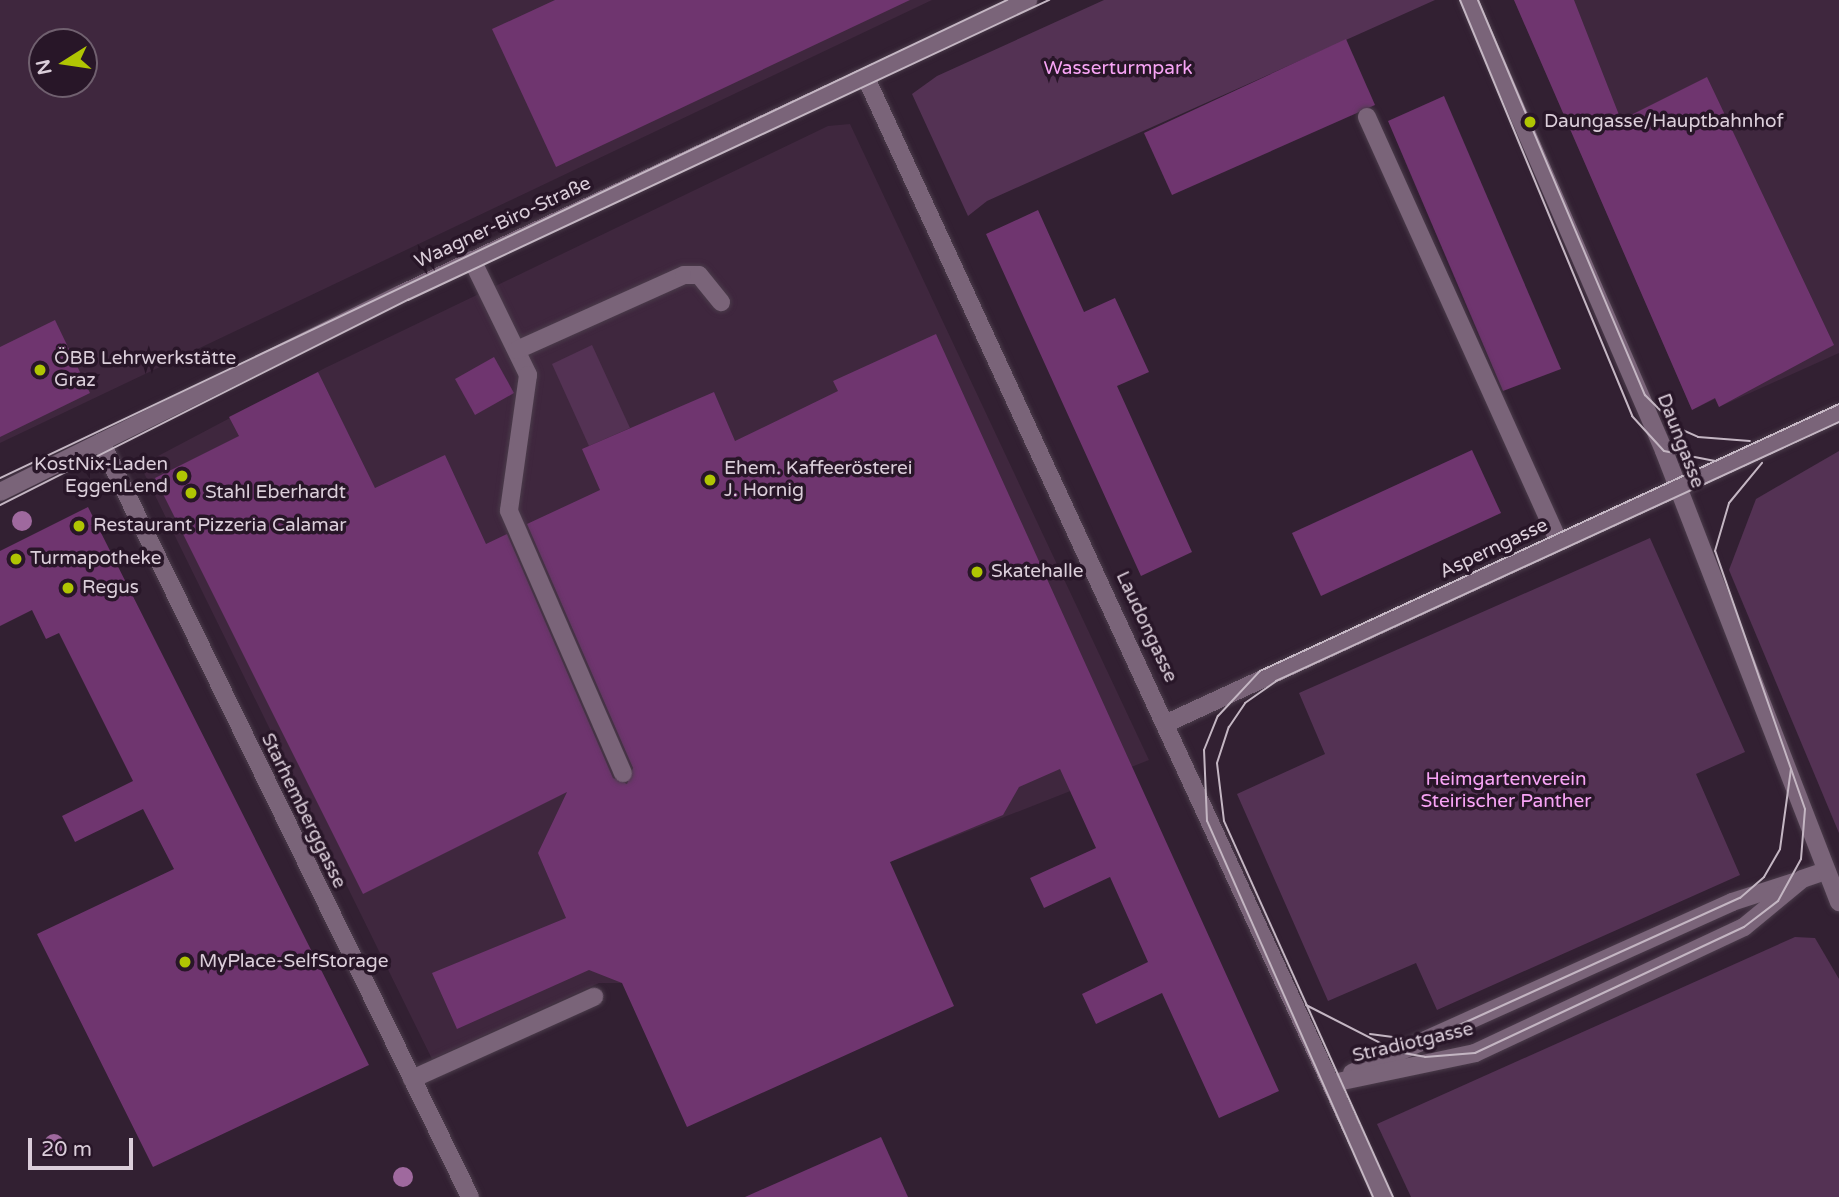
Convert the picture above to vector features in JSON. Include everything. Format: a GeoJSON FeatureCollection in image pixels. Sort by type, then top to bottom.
{"type":"FeatureCollection","features":[{"type":"Feature","properties":{"kind":"street","name":"Waagner-Biro-Straße"},"geometry":{"type":"LineString","coordinates":[[0,492],[472,260],[1028,0]]}},
{"type":"Feature","properties":{"kind":"street","name":"Daungasse"},"geometry":{"type":"LineString","coordinates":[[1469,0],[1676,489],[1832,869],[1839,902]]}},
{"type":"Feature","properties":{"kind":"street","name":"Laudongasse"},"geometry":{"type":"LineString","coordinates":[[866,78],[1167,723],[1383,1197]]}},
{"type":"Feature","properties":{"kind":"street"},"geometry":{"type":"LineString","coordinates":[[1367,117],[1559,542]]}},
{"type":"Feature","properties":{"kind":"street"},"geometry":{"type":"LineString","coordinates":[[472,260],[517,350],[529,392],[514,448],[509,511],[623,773]]}},
{"type":"Feature","properties":{"kind":"street"},"geometry":{"type":"LineString","coordinates":[[517,350],[684,275],[699,275],[721,302]]}},
{"type":"Feature","properties":{"kind":"street","name":"Asperngasse"},"geometry":{"type":"LineString","coordinates":[[1167,723],[1839,413]]}},
{"type":"Feature","properties":{"kind":"street","name":"Starhemberggasse"},"geometry":{"type":"LineString","coordinates":[[101,442],[470,1197]]}},
{"type":"Feature","properties":{"kind":"street","name":"Stradiotgasse"},"geometry":{"type":"LineString","coordinates":[[1333,1083],[1393,1050],[1732,902],[1832,869]]}},
{"type":"Feature","properties":{"kind":"street","name":"Stradiotgasse"},"geometry":{"type":"LineString","coordinates":[[1333,1083],[1475,1053],[1748,925],[1802,879]]}},
{"type":"Feature","properties":{"kind":"street"},"geometry":{"type":"LineString","coordinates":[[412,1079],[594,997]]}},
{"type":"Feature","properties":{"kind":"shaded area"},"geometry":{"type":"Polygon","coordinates":[[[0,0],[932,0],[0,443],[0,0]]]}},
{"type":"Feature","properties":{"kind":"shaded area"},"geometry":{"type":"Polygon","coordinates":[[[1514,0],[1839,0],[1839,353],[1719,407],[1715,399],[1692,410],[1514,0]]]}},
{"type":"Feature","properties":{"kind":"shaded area"},"geometry":{"type":"Polygon","coordinates":[[[850,124],[1149,760],[890,862],[622,983],[599,983],[432,1059],[143,471],[158,456],[325,368],[828,126],[850,124]]]}},
{"type":"Feature","properties":{"kind":"green space","name":"Wasserturmpark"},"geometry":{"type":"Polygon","coordinates":[[[1104,0],[1435,0],[987,201],[968,216],[912,94],[937,76],[1104,0]]]}},
{"type":"Feature","properties":{"kind":"green space"},"geometry":{"type":"Polygon","coordinates":[[[592,345],[630,428],[589,446],[552,364],[592,345]]]}},
{"type":"Feature","properties":{"kind":"green space"},"geometry":{"type":"Polygon","coordinates":[[[1839,451],[1839,833],[1729,570],[1756,499],[1839,451]]]}},
{"type":"Feature","properties":{"kind":"green space","name":"Heimgartenverein Steirischer Panther"},"geometry":{"type":"Polygon","coordinates":[[[1650,538],[1745,752],[1696,774],[1740,875],[1437,1010],[1416,963],[1328,1001],[1237,794],[1325,754],[1299,693],[1650,538]]]}},
{"type":"Feature","properties":{"kind":"green space"},"geometry":{"type":"Polygon","coordinates":[[[1795,937],[1815,938],[1839,979],[1839,1197],[1411,1197],[1377,1124],[1795,937]]]}},
{"type":"Feature","properties":{"kind":"building"},"geometry":{"type":"Polygon","coordinates":[[[555,0],[910,0],[556,167],[492,29],[555,0]]]}},
{"type":"Feature","properties":{"kind":"building"},"geometry":{"type":"Polygon","coordinates":[[[1514,0],[1574,0],[1621,120],[1707,77],[1834,345],[1719,407],[1715,398],[1692,410],[1514,0]]]}},
{"type":"Feature","properties":{"kind":"building"},"geometry":{"type":"Polygon","coordinates":[[[1346,39],[1375,105],[1172,195],[1144,133],[1346,39]]]}},
{"type":"Feature","properties":{"kind":"building"},"geometry":{"type":"Polygon","coordinates":[[[1444,96],[1561,369],[1503,391],[1388,121],[1444,96]]]}},
{"type":"Feature","properties":{"kind":"building"},"geometry":{"type":"Polygon","coordinates":[[[1038,210],[1084,312],[1115,298],[1149,372],[1117,386],[1192,552],[1141,576],[986,234],[1038,210]]]}},
{"type":"Feature","properties":{"kind":"building","name":"ÖBB Lehrwerkstätte Graz"},"geometry":{"type":"Polygon","coordinates":[[[55,320],[90,393],[0,437],[0,347],[55,320]]]}},
{"type":"Feature","properties":{"kind":"building"},"geometry":{"type":"Polygon","coordinates":[[[936,334],[1279,1091],[1219,1118],[1162,993],[1096,1024],[1082,994],[1148,962],[1110,877],[1044,908],[1030,878],[1096,848],[1060,769],[1019,787],[1003,815],[890,862],[954,1006],[687,1127],[622,983],[589,970],[457,1029],[432,973],[566,918],[538,853],[567,792],[363,894],[155,478],[239,436],[229,417],[318,372],[375,488],[445,455],[486,544],[507,534],[613,778],[627,784],[633,768],[527,524],[600,490],[582,449],[714,392],[735,441],[838,391],[833,381],[936,334]]]}},
{"type":"Feature","properties":{"kind":"building"},"geometry":{"type":"Polygon","coordinates":[[[494,357],[514,393],[475,415],[455,379],[494,357]]]}},
{"type":"Feature","properties":{"kind":"building"},"geometry":{"type":"Polygon","coordinates":[[[1472,450],[1501,513],[1321,596],[1292,533],[1472,450]]]}},
{"type":"Feature","properties":{"kind":"building","name":"MyPlace-SelfStorage"},"geometry":{"type":"Polygon","coordinates":[[[88,507],[369,1065],[153,1167],[37,934],[174,869],[143,809],[75,842],[62,816],[133,781],[59,633],[46,639],[32,610],[0,626],[0,551],[88,507]]]}},
{"type":"Feature","properties":{"kind":"building"},"geometry":{"type":"Polygon","coordinates":[[[881,1137],[908,1197],[745,1197],[881,1137]]]}},
{"type":"Feature","properties":{"kind":"tram line"},"geometry":{"type":"LineString","coordinates":[[0,478],[1007,0]]}},
{"type":"Feature","properties":{"kind":"tram line"},"geometry":{"type":"LineString","coordinates":[[0,505],[408,300],[1049,0]]}},
{"type":"Feature","properties":{"kind":"tram line"},"geometry":{"type":"LineString","coordinates":[[1460,0],[1632,416],[1664,451],[1715,461]]}},
{"type":"Feature","properties":{"kind":"tram line"},"geometry":{"type":"LineString","coordinates":[[1478,0],[1645,395],[1678,428],[1698,437],[1750,441]]}},
{"type":"Feature","properties":{"kind":"tram line"},"geometry":{"type":"LineString","coordinates":[[1373,1197],[1207,821],[1204,750],[1218,716],[1260,671],[1839,404]]}},
{"type":"Feature","properties":{"kind":"tram line"},"geometry":{"type":"LineString","coordinates":[[1393,1197],[1224,821],[1217,763],[1229,727],[1245,703],[1276,681],[1839,422]]}},
{"type":"Feature","properties":{"kind":"tram line"},"geometry":{"type":"LineString","coordinates":[[1306,1005],[1398,1052],[1425,1057],[1475,1053],[1744,927],[1778,901],[1801,859],[1805,809],[1715,551],[1729,503],[1762,463]]}},
{"type":"Feature","properties":{"kind":"tram line"},"geometry":{"type":"LineString","coordinates":[[1370,1034],[1416,1040],[1444,1032],[1740,898],[1764,877],[1780,849],[1791,769]]}},
{"type":"Feature","properties":{"kind":"place","name":"Daungasse/Hauptbahnhof"},"geometry":{"type":"Point","coordinates":[1530,122]}},
{"type":"Feature","properties":{"kind":"place","name":"ÖBB Lehrwerkstätte Graz"},"geometry":{"type":"Point","coordinates":[40,370]}},
{"type":"Feature","properties":{"kind":"place","name":"KostNix-Laden EggenLend"},"geometry":{"type":"Point","coordinates":[182,476]}},
{"type":"Feature","properties":{"kind":"place","name":"Ehem. Kaffeerösterei J. Hornig"},"geometry":{"type":"Point","coordinates":[710,480]}},
{"type":"Feature","properties":{"kind":"place","name":"Stahl Eberhardt"},"geometry":{"type":"Point","coordinates":[191,493]}},
{"type":"Feature","properties":{"kind":"place","name":"Restaurant Pizzeria Calamar"},"geometry":{"type":"Point","coordinates":[79,526]}},
{"type":"Feature","properties":{"kind":"place","name":"Turmapotheke"},"geometry":{"type":"Point","coordinates":[16,559]}},
{"type":"Feature","properties":{"kind":"place","name":"Skatehalle"},"geometry":{"type":"Point","coordinates":[977,572]}},
{"type":"Feature","properties":{"kind":"place","name":"Regus"},"geometry":{"type":"Point","coordinates":[68,588]}},
{"type":"Feature","properties":{"kind":"place","name":"MyPlace-SelfStorage"},"geometry":{"type":"Point","coordinates":[185,962]}}]}
